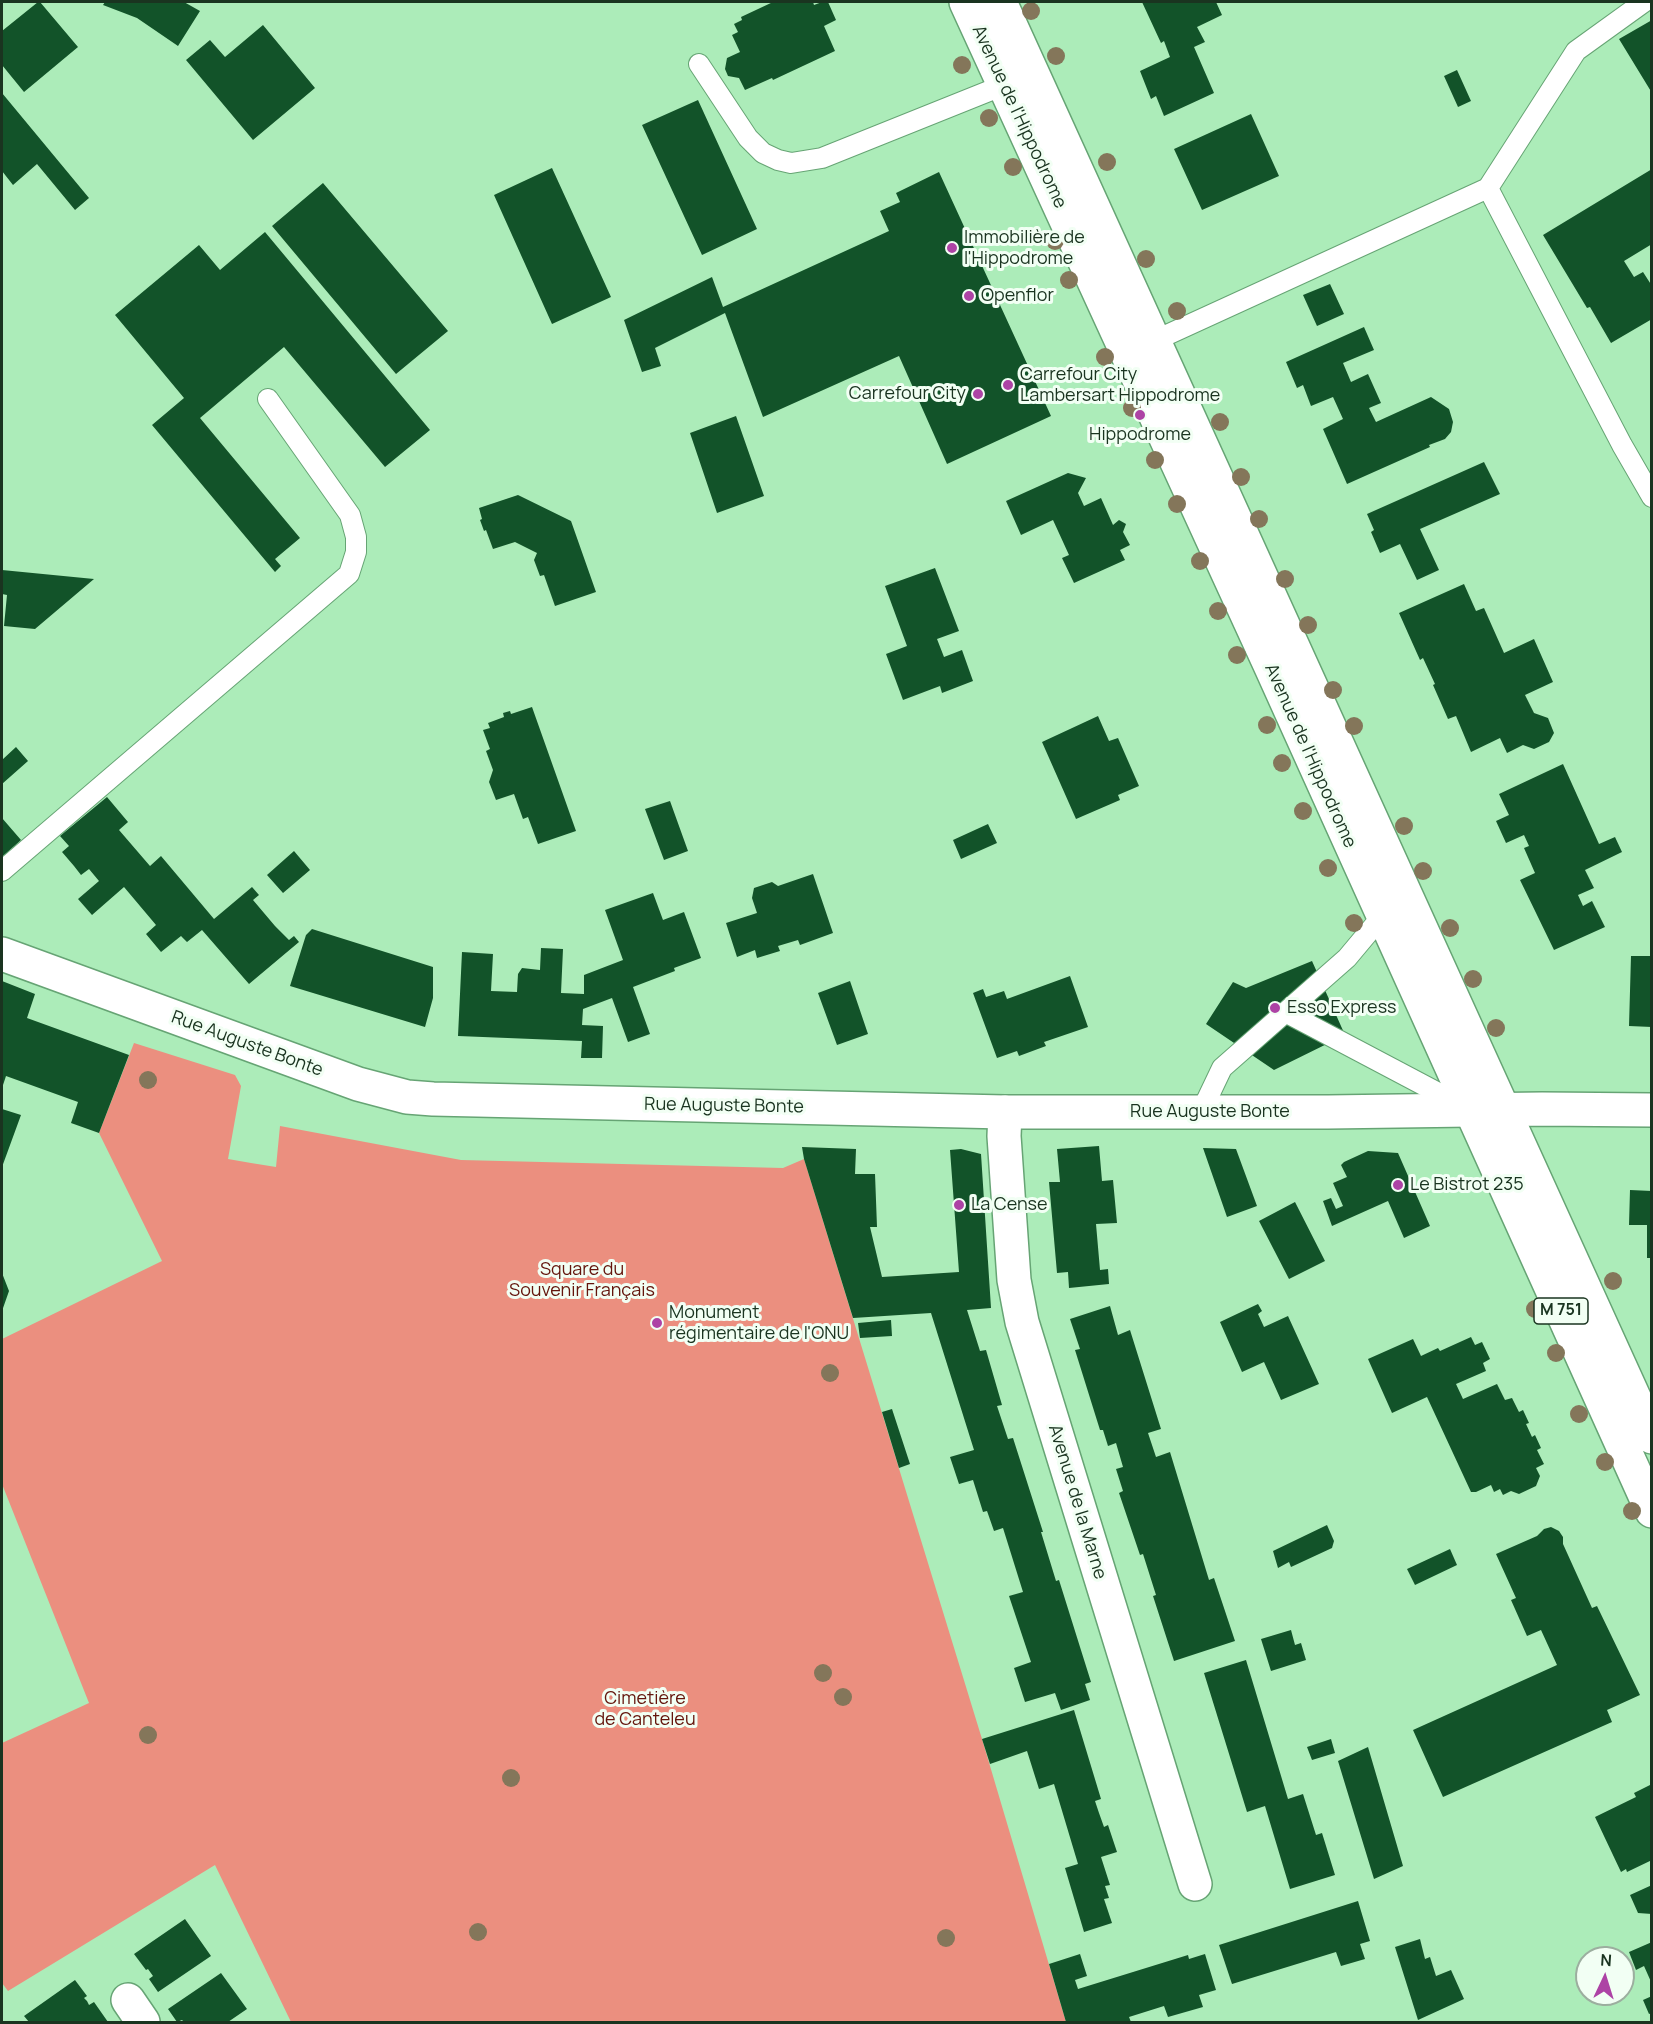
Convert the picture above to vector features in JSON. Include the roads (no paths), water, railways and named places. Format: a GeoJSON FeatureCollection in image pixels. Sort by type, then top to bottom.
{"type":"FeatureCollection","features":[{"type":"Feature","properties":{"kind":"main road","name":"Avenue de l'Hippodrome"},"geometry":{"type":"LineString","coordinates":[[966,2],[1018,79],[1140,347],[1504,1110],[1652,1437]]}},
{"type":"Feature","properties":{"kind":"main road","name":"Avenue de l'Hippodrome"},"geometry":{"type":"LineString","coordinates":[[1000,2],[1018,79]]}},
{"type":"Feature","properties":{"kind":"main road","name":"Avenue de l'Hippodrome"},"geometry":{"type":"LineString","coordinates":[[1140,347],[1383,915],[1652,1511]]}},
{"type":"Feature","properties":{"kind":"main road","name":"Rue Auguste Bonte"},"geometry":{"type":"LineString","coordinates":[[2,954],[358,1084],[407,1097],[1005,1112],[1652,1110]]}},
{"type":"Feature","properties":{"kind":"main road","name":"Avenue de la Marne"},"geometry":{"type":"LineString","coordinates":[[1005,1112],[1004,1136],[1014,1280],[1020,1312],[1195,1884]]}},
{"type":"Feature","properties":{"kind":"lane"},"geometry":{"type":"LineString","coordinates":[[1140,347],[1488,188],[1576,51],[1644,2]]}},
{"type":"Feature","properties":{"kind":"lane"},"geometry":{"type":"LineString","coordinates":[[699,64],[748,138],[763,153],[792,163],[822,158],[1018,79]]}},
{"type":"Feature","properties":{"kind":"lane"},"geometry":{"type":"LineString","coordinates":[[1488,188],[1618,438],[1652,497]]}},
{"type":"Feature","properties":{"kind":"lane"},"geometry":{"type":"LineString","coordinates":[[2,871],[349,574],[357,552],[356,537],[350,515],[268,399]]}},
{"type":"Feature","properties":{"kind":"lane"},"geometry":{"type":"LineString","coordinates":[[1201,1112],[1222,1068],[1347,958],[1383,915]]}},
{"type":"Feature","properties":{"kind":"lane"},"geometry":{"type":"LineString","coordinates":[[1285,1012],[1470,1110]]}},
{"type":"Feature","properties":{"kind":"place","name":"Immobilière de l'Hippodrome"},"geometry":{"type":"Point","coordinates":[952,248]}},
{"type":"Feature","properties":{"kind":"place","name":"Openflor"},"geometry":{"type":"Point","coordinates":[969,296]}},
{"type":"Feature","properties":{"kind":"place","name":"Carrefour City Lambersart Hippodrome"},"geometry":{"type":"Point","coordinates":[1008,385]}},
{"type":"Feature","properties":{"kind":"place","name":"Carrefour City"},"geometry":{"type":"Point","coordinates":[978,394]}},
{"type":"Feature","properties":{"kind":"place","name":"Hippodrome"},"geometry":{"type":"Point","coordinates":[1140,415]}},
{"type":"Feature","properties":{"kind":"place","name":"Esso Express"},"geometry":{"type":"Point","coordinates":[1275,1008]}},
{"type":"Feature","properties":{"kind":"place","name":"Le Bistrot 235"},"geometry":{"type":"Point","coordinates":[1398,1185]}},
{"type":"Feature","properties":{"kind":"place","name":"La Cense"},"geometry":{"type":"Point","coordinates":[959,1205]}},
{"type":"Feature","properties":{"kind":"place","name":"Monument régimentaire de l'ONU"},"geometry":{"type":"Point","coordinates":[657,1323]}},
{"type":"Feature","properties":{"kind":"park label","name":"Square du Souvenir Français"},"geometry":{"type":"Point","coordinates":[582,1280]}},
{"type":"Feature","properties":{"kind":"park label","name":"Cimetière de Canteleu"},"geometry":{"type":"Point","coordinates":[645,1709]}}]}
